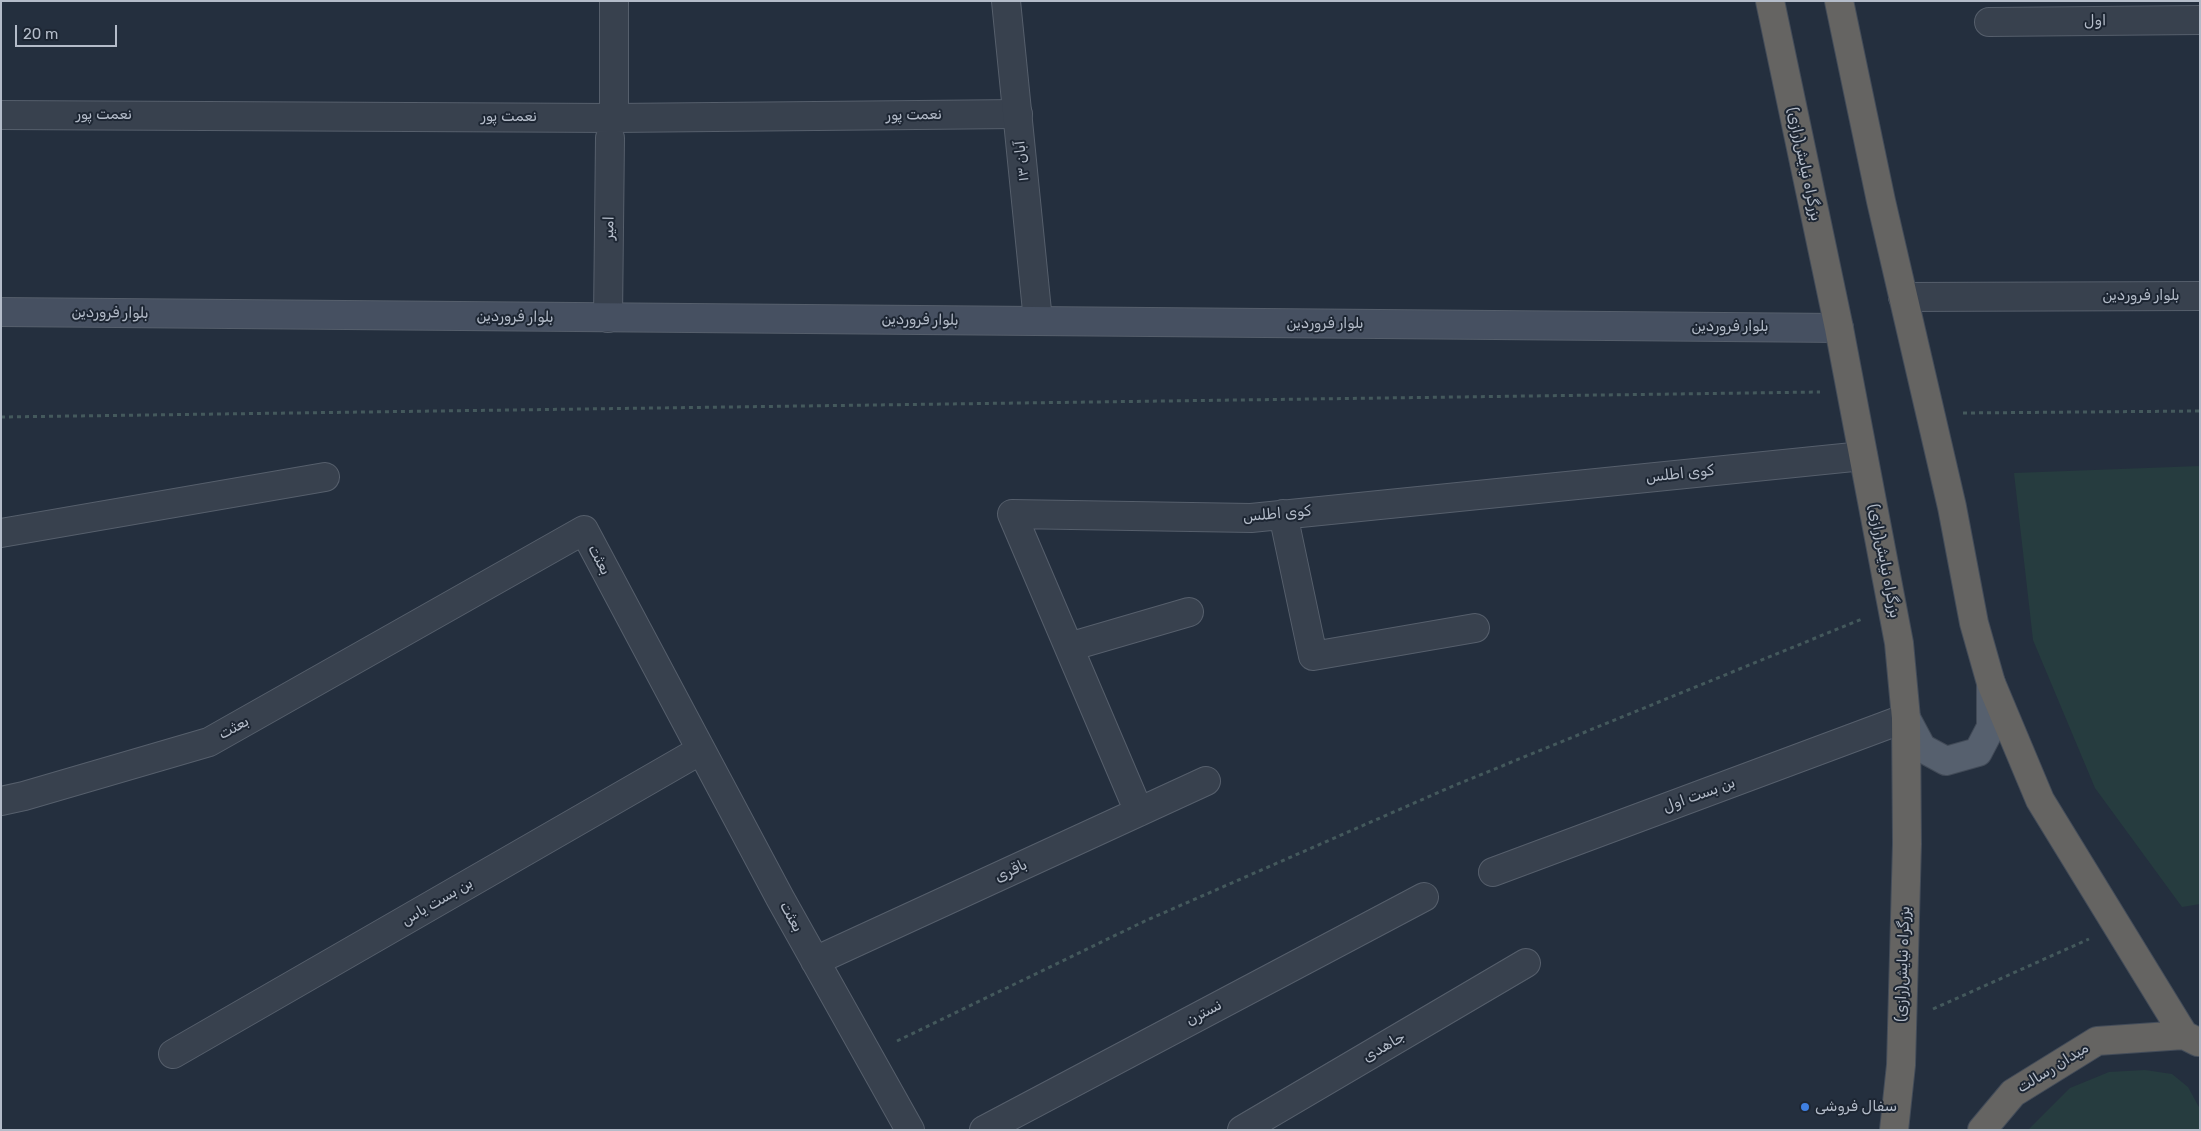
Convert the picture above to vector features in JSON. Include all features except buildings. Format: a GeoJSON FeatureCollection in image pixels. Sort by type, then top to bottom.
{"type":"FeatureCollection","features":[{"type":"Feature","properties":{"kind":"highway","name":"بزرگراه نیایش(رازی)"},"geometry":{"type":"LineString","coordinates":[[1770,1],[1839,328],[1900,643],[1906,718],[1907,844],[1901,1065],[1894,1130]]}},
{"type":"Feature","properties":{"kind":"highway"},"geometry":{"type":"LineString","coordinates":[[1839,1],[1902,296],[1952,507],[1974,623],[1991,683],[2040,800],[2115,923],[2192,1039]]}},
{"type":"Feature","properties":{"kind":"highway","name":"میدان رسالت"},"geometry":{"type":"LineString","coordinates":[[1982,1130],[2012,1093],[2098,1041],[2192,1039]]}},
{"type":"Feature","properties":{"kind":"main road","name":"بلوار فروردین"},"geometry":{"type":"LineString","coordinates":[[1,312],[1839,328]]}},
{"type":"Feature","properties":{"kind":"main road"},"geometry":{"type":"LineString","coordinates":[[1906,718],[1922,748],[1946,761],[1978,752],[1991,727],[1991,683]]}},
{"type":"Feature","properties":{"kind":"street","name":"امیر"},"geometry":{"type":"LineString","coordinates":[[608,318],[614,1]]}},
{"type":"Feature","properties":{"kind":"street","name":"۱۳ آبان"},"geometry":{"type":"LineString","coordinates":[[1006,1],[1038,321]]}},
{"type":"Feature","properties":{"kind":"street","name":"اول"},"geometry":{"type":"LineString","coordinates":[[1990,22],[2200,20]]}},
{"type":"Feature","properties":{"kind":"street","name":"نعمت پور"},"geometry":{"type":"LineString","coordinates":[[1,115],[612,128],[1018,114]]}},
{"type":"Feature","properties":{"kind":"street","name":"بلوار فروردین"},"geometry":{"type":"LineString","coordinates":[[1902,296],[2200,296]]}},
{"type":"Feature","properties":{"kind":"street","name":"کوی اطلس"},"geometry":{"type":"LineString","coordinates":[[1139,812],[1012,514],[1251,518],[1863,456]]}},
{"type":"Feature","properties":{"kind":"street"},"geometry":{"type":"LineString","coordinates":[[1,533],[325,477]]}},
{"type":"Feature","properties":{"kind":"street"},"geometry":{"type":"LineString","coordinates":[[1283,514],[1313,656],[1474,628]]}},
{"type":"Feature","properties":{"kind":"street","name":"بعثت"},"geometry":{"type":"LineString","coordinates":[[1,801],[209,742],[584,530],[867,1056],[910,1130]]}},
{"type":"Feature","properties":{"kind":"street"},"geometry":{"type":"LineString","coordinates":[[1069,647],[1189,612]]}},
{"type":"Feature","properties":{"kind":"street","name":"بن بست اول"},"geometry":{"type":"LineString","coordinates":[[1493,872],[1906,718]]}},
{"type":"Feature","properties":{"kind":"street","name":"بن بست یاس"},"geometry":{"type":"LineString","coordinates":[[173,1054],[701,750]]}},
{"type":"Feature","properties":{"kind":"street","name":"باقری"},"geometry":{"type":"LineString","coordinates":[[816,961],[1206,781]]}},
{"type":"Feature","properties":{"kind":"street","name":"نسترن"},"geometry":{"type":"LineString","coordinates":[[984,1130],[1424,897]]}},
{"type":"Feature","properties":{"kind":"street","name":"جاهدی"},"geometry":{"type":"LineString","coordinates":[[1242,1130],[1526,964]]}},
{"type":"Feature","properties":{"kind":"path"},"geometry":{"type":"LineString","coordinates":[[1,417],[1851,392]]}},
{"type":"Feature","properties":{"kind":"path"},"geometry":{"type":"LineString","coordinates":[[1930,414],[2200,411]]}},
{"type":"Feature","properties":{"kind":"path"},"geometry":{"type":"LineString","coordinates":[[867,1056],[1145,921],[1453,786],[1892,606]]}},
{"type":"Feature","properties":{"kind":"path"},"geometry":{"type":"LineString","coordinates":[[1902,1009],[1925,1013],[2080,944],[2115,923]]}},
{"type":"Feature","properties":{"kind":"green space"},"geometry":{"type":"Polygon","coordinates":[[[2200,466],[2200,904],[2182,907],[2095,788],[2033,640],[2014,473],[2200,466]]]}},
{"type":"Feature","properties":{"kind":"green space"},"geometry":{"type":"Polygon","coordinates":[[[2145,1070],[2172,1074],[2188,1087],[2200,1109],[2200,1130],[2028,1130],[2070,1088],[2109,1072],[2145,1070]]]}},
{"type":"Feature","properties":{"kind":"place","name":"سفال فروشی"},"geometry":{"type":"Point","coordinates":[1805,1107]}}]}
